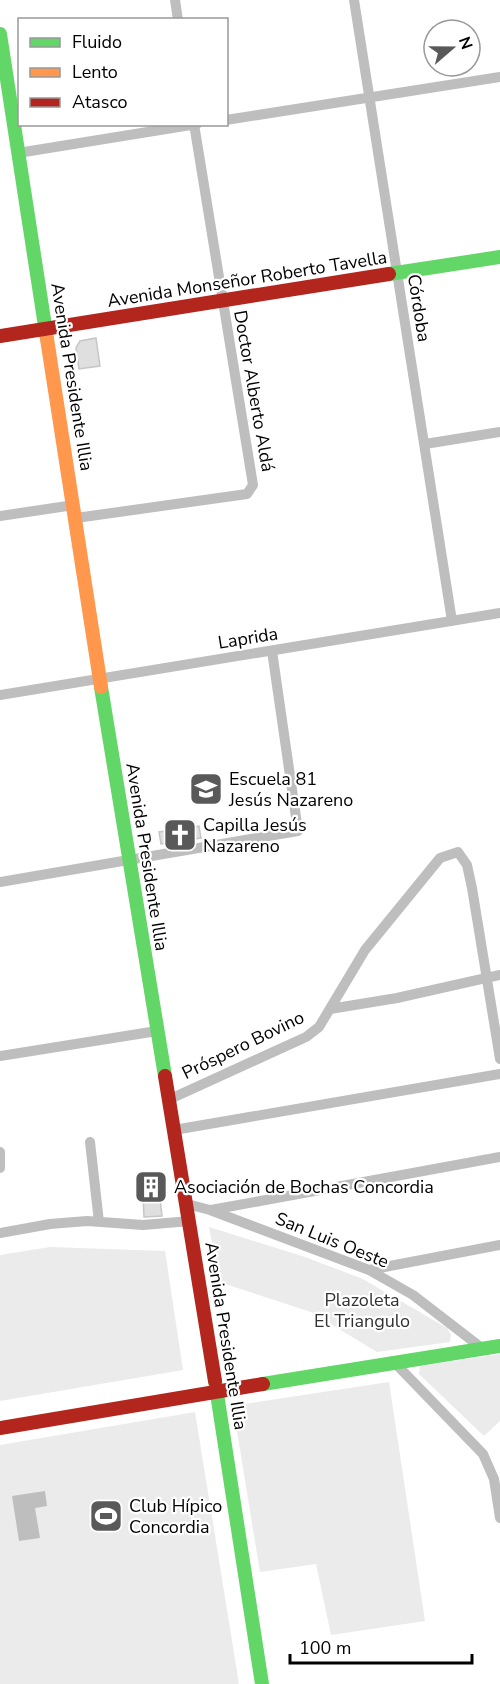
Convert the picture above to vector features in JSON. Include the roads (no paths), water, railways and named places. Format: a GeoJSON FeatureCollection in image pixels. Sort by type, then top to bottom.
{"type":"FeatureCollection","features":[{"type":"Feature","properties":{"kind":"main road","name":"Avenida Presidente Illia"},"geometry":{"type":"LineString","coordinates":[[0,34],[128,859],[190,1221],[262,1684]]}},
{"type":"Feature","properties":{"kind":"main road","name":"Avenida Monseñor Roberto Tavella"},"geometry":{"type":"LineString","coordinates":[[0,336],[500,257]]}},
{"type":"Feature","properties":{"kind":"main road"},"geometry":{"type":"LineString","coordinates":[[0,1428],[217,1393],[393,1361],[500,1346]]}},
{"type":"Feature","properties":{"kind":"street"},"geometry":{"type":"LineString","coordinates":[[175,0],[178,18]]}},
{"type":"Feature","properties":{"kind":"street","name":"Córdoba"},"geometry":{"type":"LineString","coordinates":[[354,0],[452,621]]}},
{"type":"Feature","properties":{"kind":"street"},"geometry":{"type":"LineString","coordinates":[[228,120],[500,77]]}},
{"type":"Feature","properties":{"kind":"street"},"geometry":{"type":"LineString","coordinates":[[18,153],[189,126]]}},
{"type":"Feature","properties":{"kind":"street","name":"Doctor Alberto Aldá"},"geometry":{"type":"LineString","coordinates":[[75,512],[247,494],[253,485],[195,126]]}},
{"type":"Feature","properties":{"kind":"street"},"geometry":{"type":"LineString","coordinates":[[425,444],[500,432]]}},
{"type":"Feature","properties":{"kind":"street"},"geometry":{"type":"LineString","coordinates":[[0,516],[75,512]]}},
{"type":"Feature","properties":{"kind":"street","name":"Laprida"},"geometry":{"type":"LineString","coordinates":[[0,695],[500,613]]}},
{"type":"Feature","properties":{"kind":"street"},"geometry":{"type":"LineString","coordinates":[[0,882],[298,831],[272,651]]}},
{"type":"Feature","properties":{"kind":"street","name":"Próspero Bovino"},"geometry":{"type":"LineString","coordinates":[[168,1100],[306,1037],[319,1027],[365,950],[440,858],[458,852],[467,865],[487,979]]}},
{"type":"Feature","properties":{"kind":"street"},"geometry":{"type":"LineString","coordinates":[[330,1009],[500,975]]}},
{"type":"Feature","properties":{"kind":"street"},"geometry":{"type":"LineString","coordinates":[[487,979],[500,1059]]}},
{"type":"Feature","properties":{"kind":"street"},"geometry":{"type":"LineString","coordinates":[[0,1056],[157,1031]]}},
{"type":"Feature","properties":{"kind":"street"},"geometry":{"type":"LineString","coordinates":[[174,1130],[500,1074]]}},
{"type":"Feature","properties":{"kind":"street"},"geometry":{"type":"LineString","coordinates":[[90,1142],[99,1222]]}},
{"type":"Feature","properties":{"kind":"street"},"geometry":{"type":"LineString","coordinates":[[0,1152],[0,1167]]}},
{"type":"Feature","properties":{"kind":"street"},"geometry":{"type":"LineString","coordinates":[[210,1210],[500,1157]]}},
{"type":"Feature","properties":{"kind":"street","name":"San Luis Oeste"},"geometry":{"type":"LineString","coordinates":[[187,1204],[210,1210],[369,1270],[413,1295],[483,1349]]}},
{"type":"Feature","properties":{"kind":"street"},"geometry":{"type":"LineString","coordinates":[[0,1233],[50,1224],[99,1222],[143,1225],[190,1221]]}},
{"type":"Feature","properties":{"kind":"street"},"geometry":{"type":"LineString","coordinates":[[369,1270],[500,1245]]}},
{"type":"Feature","properties":{"kind":"street"},"geometry":{"type":"LineString","coordinates":[[393,1361],[483,1454],[494,1479],[500,1518]]}},
{"type":"Feature","properties":{"kind":"place","name":"Escuela 81 Jesús Nazareno"},"geometry":{"type":"Point","coordinates":[206,789]}},
{"type":"Feature","properties":{"kind":"place","name":"Capilla Jesús Nazareno"},"geometry":{"type":"Point","coordinates":[180,835]}},
{"type":"Feature","properties":{"kind":"place","name":"Asociación de Bochas Concordia"},"geometry":{"type":"Point","coordinates":[151,1187]}},
{"type":"Feature","properties":{"kind":"place","name":"Club Hípico Concordia"},"geometry":{"type":"Point","coordinates":[106,1516]}},
{"type":"Feature","properties":{"kind":"park label","name":"Plazoleta El Triangulo"},"geometry":{"type":"Point","coordinates":[362,1310]}}]}
